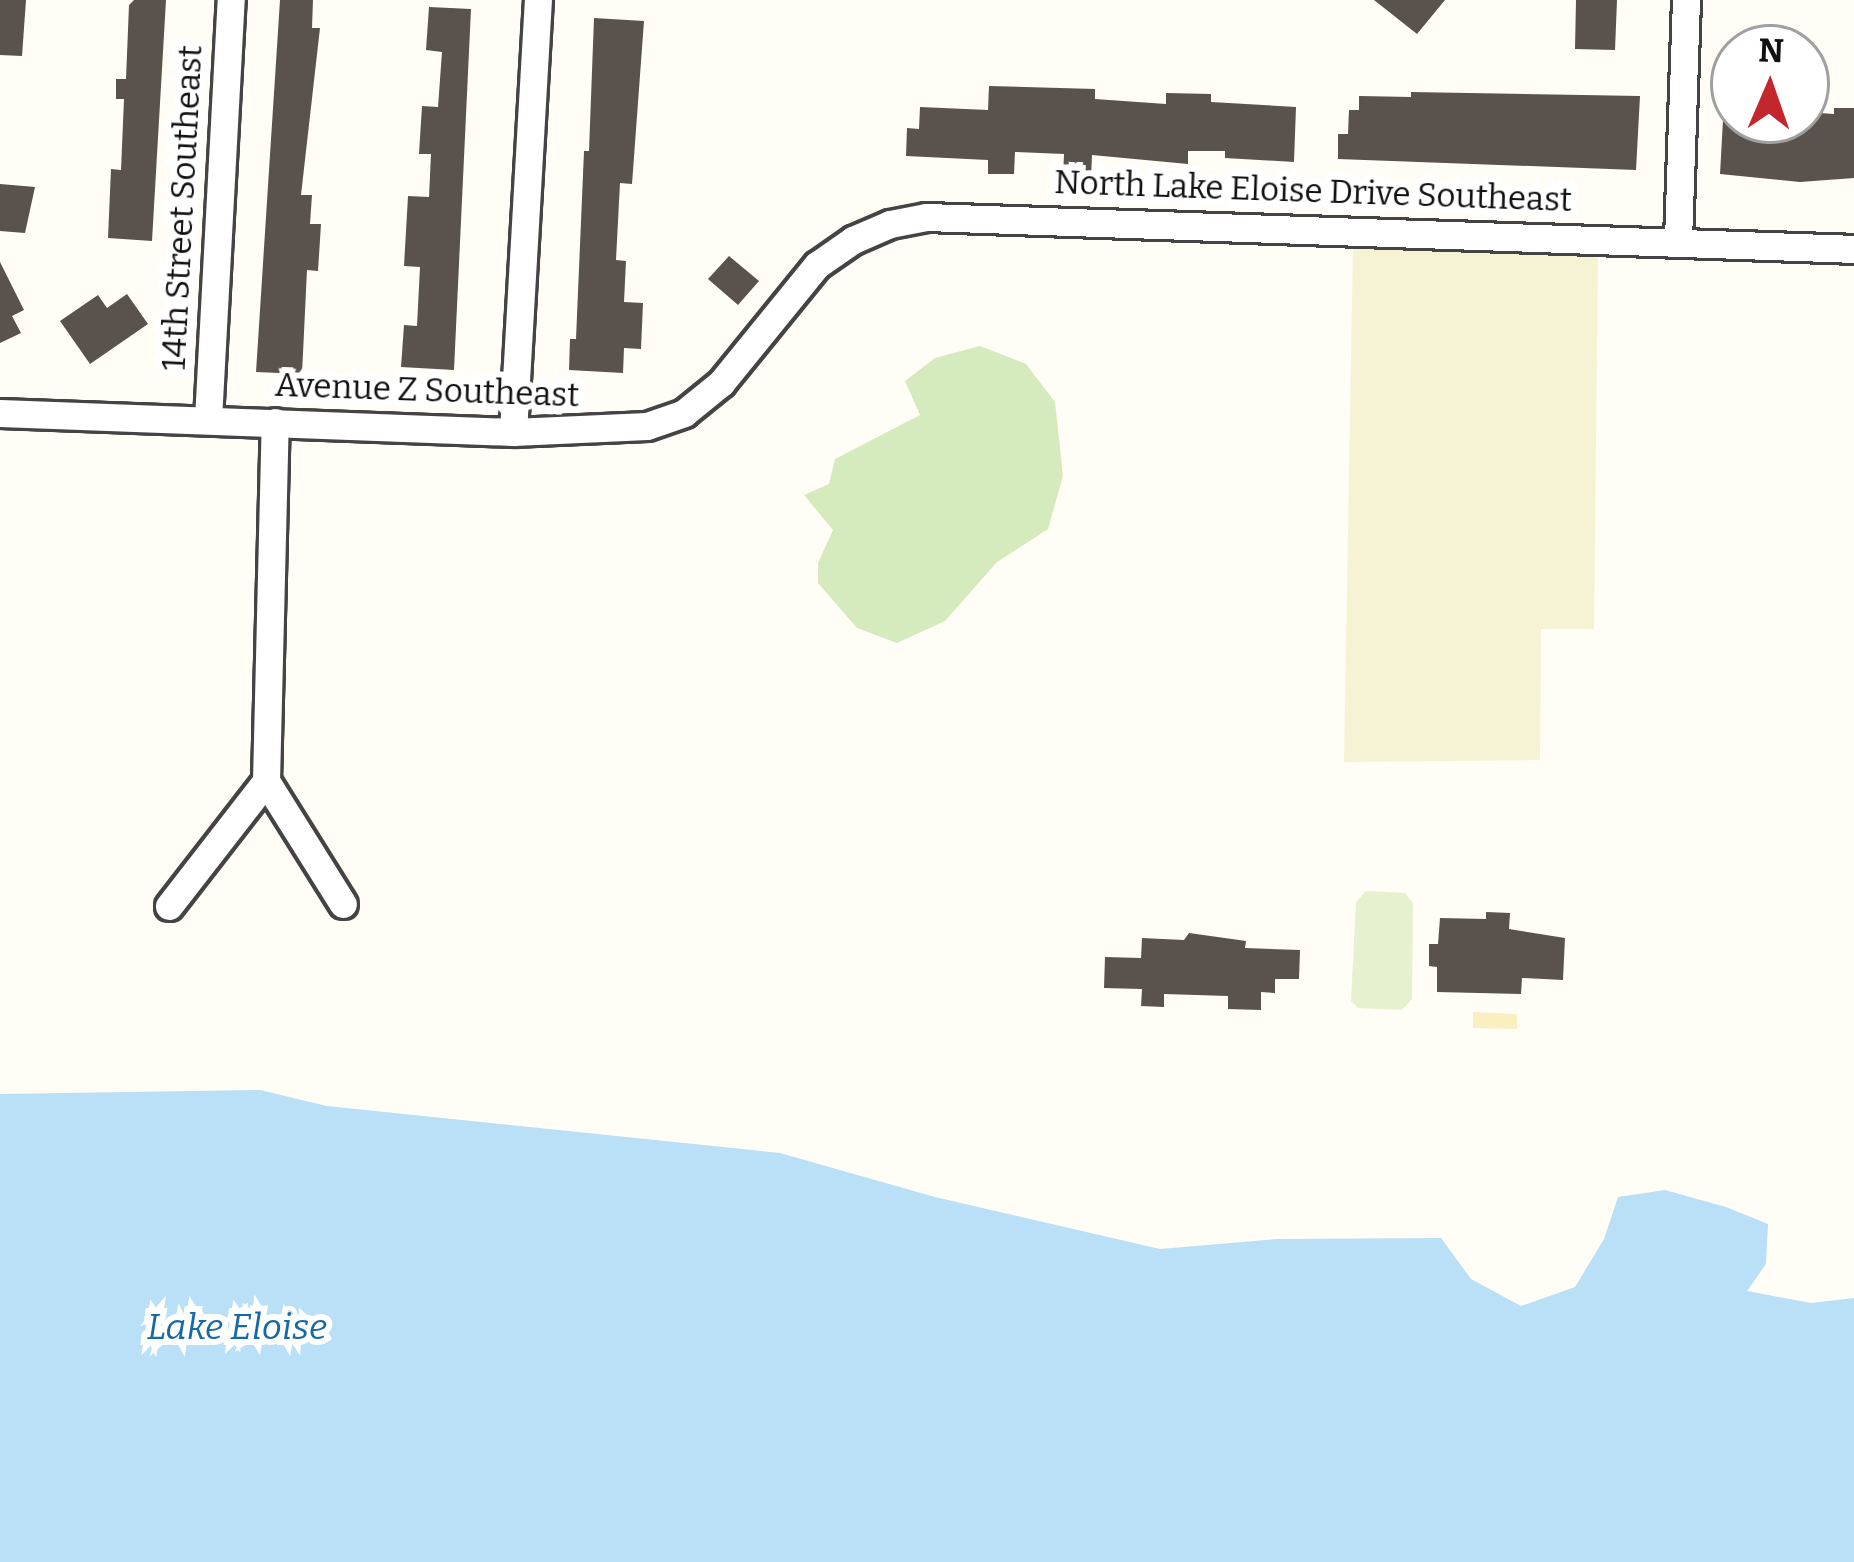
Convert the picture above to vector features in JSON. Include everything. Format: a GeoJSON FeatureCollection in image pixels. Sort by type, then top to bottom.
{"type":"FeatureCollection","features":[{"type":"Feature","properties":{"kind":"street","name":"14th Street Southeast"},"geometry":{"type":"LineString","coordinates":[[208,419],[231,0]]}},
{"type":"Feature","properties":{"kind":"street"},"geometry":{"type":"LineString","coordinates":[[513,432],[538,0]]}},
{"type":"Feature","properties":{"kind":"street"},"geometry":{"type":"LineString","coordinates":[[1678,241],[1686,0]]}},
{"type":"Feature","properties":{"kind":"street","name":"North Lake Eloise Drive Southeast"},"geometry":{"type":"LineString","coordinates":[[794,292],[817,265],[853,240],[890,224],[926,217],[1854,249]]}},
{"type":"Feature","properties":{"kind":"street","name":"Avenue Z Southeast"},"geometry":{"type":"LineString","coordinates":[[0,413],[513,432],[629,430],[684,413],[721,383],[794,292]]}},
{"type":"Feature","properties":{"kind":"street"},"geometry":{"type":"LineString","coordinates":[[275,422],[266,781],[343,904]]}},
{"type":"Feature","properties":{"kind":"street"},"geometry":{"type":"LineString","coordinates":[[169,906],[266,781]]}},
{"type":"Feature","properties":{"kind":"shaded area"},"geometry":{"type":"Polygon","coordinates":[[[1353,244],[1598,252],[1594,629],[1541,629],[1540,760],[1344,762],[1353,244]]]}},
{"type":"Feature","properties":{"kind":"green space"},"geometry":{"type":"Polygon","coordinates":[[[980,346],[1026,364],[1055,402],[1063,476],[1048,529],[997,562],[945,621],[897,643],[857,628],[818,583],[818,563],[833,530],[804,495],[829,484],[835,459],[920,415],[905,381],[935,358],[980,346]]]}},
{"type":"Feature","properties":{"kind":"green space"},"geometry":{"type":"Polygon","coordinates":[[[1366,891],[1405,893],[1413,903],[1412,999],[1402,1010],[1358,1008],[1351,1001],[1356,902],[1366,891]]]}},
{"type":"Feature","properties":{"kind":"sand"},"geometry":{"type":"Polygon","coordinates":[[[1473,1012],[1517,1014],[1517,1029],[1473,1028],[1473,1012]]]}},
{"type":"Feature","properties":{"kind":"water","name":"Lake Eloise"},"geometry":{"type":"Polygon","coordinates":[[[260,1090],[327,1106],[780,1153],[935,1197],[1160,1249],[1277,1239],[1441,1238],[1471,1279],[1521,1306],[1575,1287],[1604,1239],[1618,1197],[1665,1190],[1726,1207],[1768,1224],[1766,1264],[1747,1291],[1811,1303],[1854,1298],[1854,1562],[0,1562],[0,1094],[260,1090]]]}},
{"type":"Feature","properties":{"kind":"building"},"geometry":{"type":"Polygon","coordinates":[[[0,0],[26,0],[22,56],[0,55],[0,0]]]}},
{"type":"Feature","properties":{"kind":"building"},"geometry":{"type":"Polygon","coordinates":[[[134,0],[166,0],[152,241],[108,238],[111,169],[121,170],[124,99],[116,99],[116,79],[126,79],[129,5],[134,0]]]}},
{"type":"Feature","properties":{"kind":"building"},"geometry":{"type":"Polygon","coordinates":[[[280,0],[313,0],[312,28],[320,28],[301,195],[312,195],[310,224],[321,224],[318,271],[307,270],[302,374],[256,372],[280,0]]]}},
{"type":"Feature","properties":{"kind":"building"},"geometry":{"type":"Polygon","coordinates":[[[1374,0],[1445,0],[1417,34],[1374,0]]]}},
{"type":"Feature","properties":{"kind":"building"},"geometry":{"type":"Polygon","coordinates":[[[1576,0],[1617,0],[1615,50],[1575,49],[1576,0]]]}},
{"type":"Feature","properties":{"kind":"building"},"geometry":{"type":"Polygon","coordinates":[[[429,7],[471,9],[454,370],[401,367],[404,325],[417,326],[420,267],[404,266],[408,196],[429,197],[431,154],[419,154],[422,106],[438,107],[442,52],[426,50],[429,7]]]}},
{"type":"Feature","properties":{"kind":"building"},"geometry":{"type":"Polygon","coordinates":[[[594,18],[644,21],[632,184],[620,183],[616,260],[626,261],[624,302],[643,303],[641,349],[624,348],[623,373],[569,370],[570,339],[576,339],[594,18]]]}},
{"type":"Feature","properties":{"kind":"building"},"geometry":{"type":"Polygon","coordinates":[[[989,86],[1095,89],[1095,99],[1166,104],[1166,93],[1211,94],[1211,102],[1296,107],[1294,162],[1225,158],[1225,151],[1188,151],[1188,164],[1092,155],[1091,178],[1063,177],[1064,154],[1015,152],[1014,174],[988,174],[988,160],[906,156],[907,128],[919,129],[920,107],[988,110],[989,86]]]}},
{"type":"Feature","properties":{"kind":"building"},"geometry":{"type":"Polygon","coordinates":[[[1411,92],[1640,96],[1636,170],[1338,159],[1338,134],[1348,134],[1349,110],[1359,110],[1359,96],[1411,97],[1411,92]]]}},
{"type":"Feature","properties":{"kind":"building"},"geometry":{"type":"Polygon","coordinates":[[[1834,108],[1854,108],[1854,178],[1800,182],[1720,174],[1722,144],[1830,144],[1830,114],[1834,108]]]}},
{"type":"Feature","properties":{"kind":"building"},"geometry":{"type":"Polygon","coordinates":[[[0,184],[35,187],[25,233],[0,231],[0,184]]]}},
{"type":"Feature","properties":{"kind":"building"},"geometry":{"type":"Polygon","coordinates":[[[729,256],[759,281],[738,305],[708,279],[729,256]]]}},
{"type":"Feature","properties":{"kind":"building"},"geometry":{"type":"Polygon","coordinates":[[[0,262],[24,310],[12,316],[21,333],[0,343],[0,262]]]}},
{"type":"Feature","properties":{"kind":"building"},"geometry":{"type":"Polygon","coordinates":[[[127,294],[148,324],[90,364],[60,321],[98,295],[107,308],[127,294]]]}},
{"type":"Feature","properties":{"kind":"building"},"geometry":{"type":"Polygon","coordinates":[[[1486,912],[1510,913],[1509,929],[1565,938],[1563,980],[1522,978],[1521,994],[1437,992],[1437,967],[1429,966],[1429,944],[1438,944],[1440,918],[1486,919],[1486,912]]]}},
{"type":"Feature","properties":{"kind":"building"},"geometry":{"type":"Polygon","coordinates":[[[1189,933],[1246,941],[1245,948],[1300,950],[1299,979],[1275,979],[1275,993],[1261,992],[1261,1010],[1228,1009],[1228,996],[1164,994],[1164,1007],[1141,1006],[1142,989],[1104,988],[1105,957],[1141,958],[1142,938],[1184,940],[1189,933]]]}}]}
